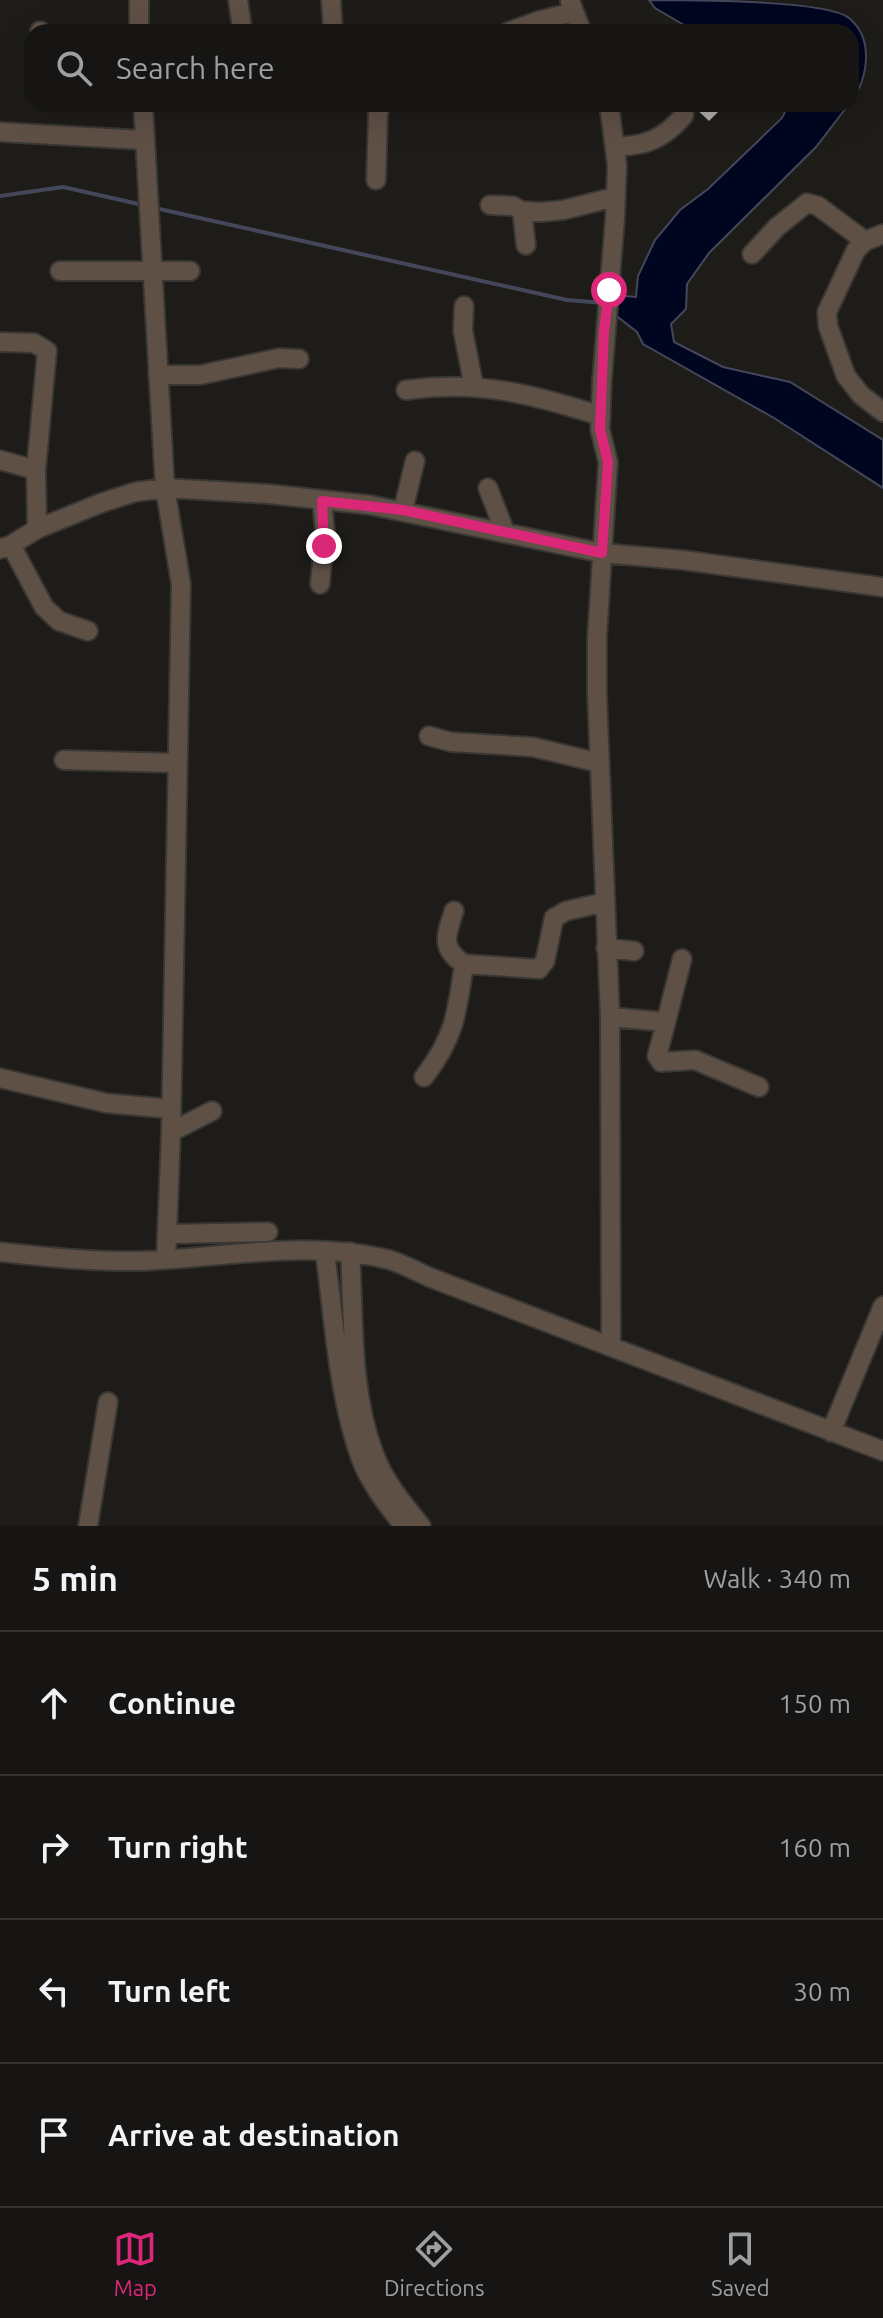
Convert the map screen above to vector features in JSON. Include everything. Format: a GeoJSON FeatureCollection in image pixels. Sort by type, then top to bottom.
{"type":"FeatureCollection","features":[{"type":"Feature","properties":{"kind":"street"},"geometry":{"type":"LineString","coordinates":[[139,0],[139,24]]}},
{"type":"Feature","properties":{"kind":"street"},"geometry":{"type":"LineString","coordinates":[[238,0],[241,24]]}},
{"type":"Feature","properties":{"kind":"street"},"geometry":{"type":"LineString","coordinates":[[331,0],[332,24]]}},
{"type":"Feature","properties":{"kind":"street"},"geometry":{"type":"LineString","coordinates":[[530,24],[572,6]]}},
{"type":"Feature","properties":{"kind":"street"},"geometry":{"type":"LineString","coordinates":[[143,112],[165,488],[181,584],[166,1259]]}},
{"type":"Feature","properties":{"kind":"street"},"geometry":{"type":"LineString","coordinates":[[376,180],[379,112]]}},
{"type":"Feature","properties":{"kind":"street"},"geometry":{"type":"LineString","coordinates":[[610,112],[615,146],[615,197],[600,429],[608,462],[597,638],[610,1017],[611,1345]]}},
{"type":"Feature","properties":{"kind":"street"},"geometry":{"type":"LineString","coordinates":[[615,146],[647,143],[661,137],[684,115]]}},
{"type":"Feature","properties":{"kind":"street"},"geometry":{"type":"LineString","coordinates":[[0,132],[144,140]]}},
{"type":"Feature","properties":{"kind":"street"},"geometry":{"type":"LineString","coordinates":[[490,205],[513,206],[522,211],[563,210],[615,197]]}},
{"type":"Feature","properties":{"kind":"street"},"geometry":{"type":"LineString","coordinates":[[752,254],[777,227],[807,203],[818,206],[865,241]]}},
{"type":"Feature","properties":{"kind":"street"},"geometry":{"type":"LineString","coordinates":[[522,211],[526,245]]}},
{"type":"Feature","properties":{"kind":"street"},"geometry":{"type":"LineString","coordinates":[[883,234],[865,241],[856,250],[829,302],[827,312],[828,326],[852,385],[883,412]]}},
{"type":"Feature","properties":{"kind":"street"},"geometry":{"type":"LineString","coordinates":[[60,271],[190,271]]}},
{"type":"Feature","properties":{"kind":"street"},"geometry":{"type":"LineString","coordinates":[[464,306],[463,331],[474,387]]}},
{"type":"Feature","properties":{"kind":"street"},"geometry":{"type":"LineString","coordinates":[[0,342],[34,343],[47,351],[36,470],[37,529]]}},
{"type":"Feature","properties":{"kind":"street"},"geometry":{"type":"LineString","coordinates":[[158,375],[200,375],[279,358],[299,359]]}},
{"type":"Feature","properties":{"kind":"street"},"geometry":{"type":"LineString","coordinates":[[406,390],[474,387],[521,393],[601,416]]}},
{"type":"Feature","properties":{"kind":"street"},"geometry":{"type":"LineString","coordinates":[[0,460],[36,470]]}},
{"type":"Feature","properties":{"kind":"street"},"geometry":{"type":"LineString","coordinates":[[403,510],[415,461]]}},
{"type":"Feature","properties":{"kind":"street"},"geometry":{"type":"LineString","coordinates":[[88,631],[59,621],[44,607],[6,547],[37,529],[135,492],[165,488],[269,494],[403,510],[602,553],[682,560],[883,587]]}},
{"type":"Feature","properties":{"kind":"street"},"geometry":{"type":"LineString","coordinates":[[488,488],[505,532]]}},
{"type":"Feature","properties":{"kind":"street"},"geometry":{"type":"LineString","coordinates":[[320,584],[325,532],[322,501]]}},
{"type":"Feature","properties":{"kind":"street"},"geometry":{"type":"LineString","coordinates":[[429,736],[451,742],[533,747],[600,763]]}},
{"type":"Feature","properties":{"kind":"street"},"geometry":{"type":"LineString","coordinates":[[64,760],[177,763]]}},
{"type":"Feature","properties":{"kind":"street"},"geometry":{"type":"LineString","coordinates":[[454,911],[446,935],[447,948],[464,964],[539,969],[545,961],[554,918],[566,911],[605,902]]}},
{"type":"Feature","properties":{"kind":"street"},"geometry":{"type":"LineString","coordinates":[[606,948],[634,951]]}},
{"type":"Feature","properties":{"kind":"street"},"geometry":{"type":"LineString","coordinates":[[682,959],[657,1056],[661,1062],[695,1060],[759,1087]]}},
{"type":"Feature","properties":{"kind":"street"},"geometry":{"type":"LineString","coordinates":[[424,1077],[449,1040],[456,1019],[464,964]]}},
{"type":"Feature","properties":{"kind":"street"},"geometry":{"type":"LineString","coordinates":[[610,1017],[666,1022]]}},
{"type":"Feature","properties":{"kind":"street"},"geometry":{"type":"LineString","coordinates":[[0,1078],[106,1103],[171,1109]]}},
{"type":"Feature","properties":{"kind":"street"},"geometry":{"type":"LineString","coordinates":[[171,1132],[212,1111]]}},
{"type":"Feature","properties":{"kind":"street"},"geometry":{"type":"LineString","coordinates":[[168,1234],[268,1232]]}},
{"type":"Feature","properties":{"kind":"street"},"geometry":{"type":"LineString","coordinates":[[0,1252],[102,1260],[295,1251],[350,1252],[393,1261],[883,1451]]}},
{"type":"Feature","properties":{"kind":"street"},"geometry":{"type":"LineString","coordinates":[[350,1252],[358,1394],[374,1454],[395,1494],[421,1526]]}},
{"type":"Feature","properties":{"kind":"street"},"geometry":{"type":"LineString","coordinates":[[325,1253],[345,1396],[361,1460],[384,1501],[404,1526]]}},
{"type":"Feature","properties":{"kind":"street"},"geometry":{"type":"LineString","coordinates":[[831,1432],[883,1306]]}},
{"type":"Feature","properties":{"kind":"street"},"geometry":{"type":"LineString","coordinates":[[88,1526],[108,1402]]}},
{"type":"Feature","properties":{"kind":"water"},"geometry":{"type":"Polygon","coordinates":[[[649,0],[785,4],[835,12],[855,24],[682,24],[655,8],[649,0]]]}},
{"type":"Feature","properties":{"kind":"water"},"geometry":{"type":"Polygon","coordinates":[[[859,30],[866,51],[859,88],[859,30]]]}},
{"type":"Feature","properties":{"kind":"water"},"geometry":{"type":"Polygon","coordinates":[[[785,112],[843,112],[816,147],[709,253],[687,284],[686,309],[671,324],[674,342],[723,367],[790,382],[883,440],[883,488],[774,418],[643,344],[637,332],[614,314],[613,295],[636,297],[638,276],[655,240],[680,210],[708,189],[785,112]]]}},
{"type":"Feature","properties":{"kind":"building"},"geometry":{"type":"Polygon","coordinates":[[[699,112],[718,112],[709,121],[699,112]]]}},
{"type":"Feature","properties":{"kind":"waterway"},"geometry":{"type":"LineString","coordinates":[[0,196],[63,187],[143,205]]}},
{"type":"Feature","properties":{"kind":"waterway"},"geometry":{"type":"LineString","coordinates":[[155,208],[567,300],[604,303]]}},
{"type":"Feature","properties":{"kind":"route"},"geometry":{"type":"LineString","coordinates":[[324,546],[322,501],[403,510],[602,553],[608,462],[600,429],[609,290]]}}]}
